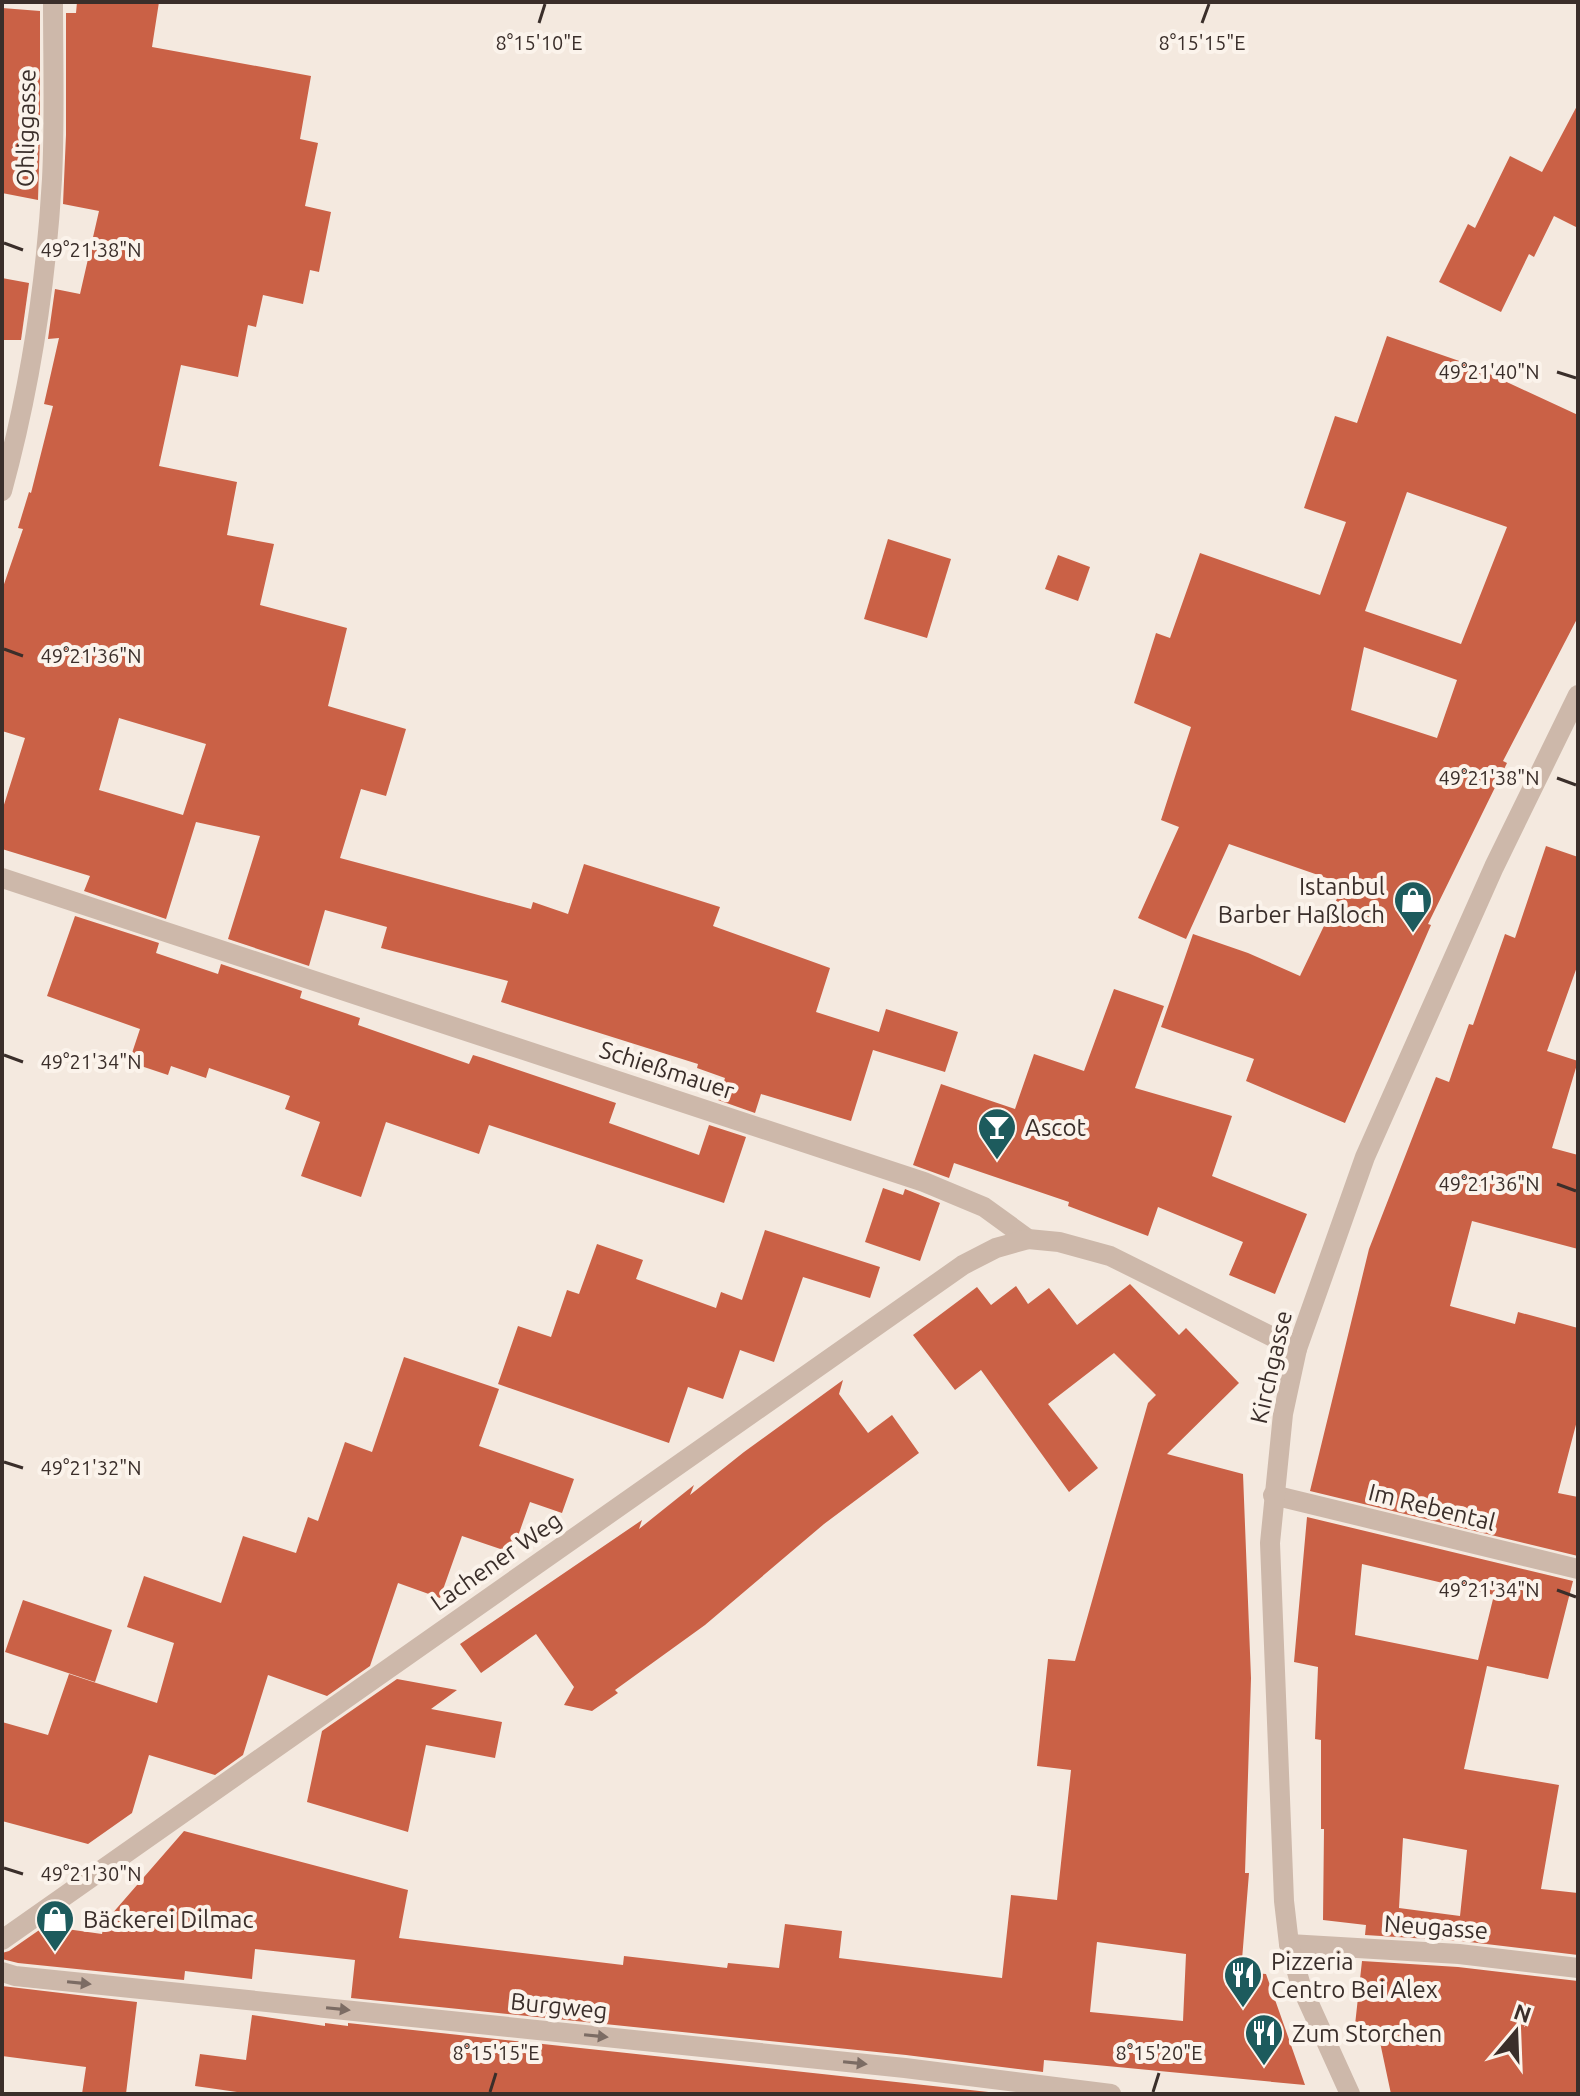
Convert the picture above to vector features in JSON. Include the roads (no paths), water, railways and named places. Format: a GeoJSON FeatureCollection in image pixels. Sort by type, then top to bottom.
{"type":"FeatureCollection","features":[{"type":"Feature","properties":{"kind":"street","name":"Ohliggasse"},"geometry":{"type":"LineString","coordinates":[[2,491],[24,400],[48,234],[52,175],[53,2]]}},
{"type":"Feature","properties":{"kind":"street","name":"Kirchgasse"},"geometry":{"type":"LineString","coordinates":[[1350,2094],[1301,1986],[1289,1944],[1280,1839],[1270,1543],[1283,1414],[1297,1349],[1365,1157],[1494,867],[1578,695]]}},
{"type":"Feature","properties":{"kind":"street","name":"Schießmauer"},"geometry":{"type":"LineString","coordinates":[[2,878],[924,1182],[984,1207],[1028,1239],[1059,1242],[1110,1256],[1297,1349]]}},
{"type":"Feature","properties":{"kind":"street","name":"Lachener Weg"},"geometry":{"type":"LineString","coordinates":[[2,1940],[963,1265],[996,1248],[1028,1239]]}},
{"type":"Feature","properties":{"kind":"street","name":"Im Rebental"},"geometry":{"type":"LineString","coordinates":[[1273,1495],[1578,1569]]}},
{"type":"Feature","properties":{"kind":"street","name":"Neugasse"},"geometry":{"type":"LineString","coordinates":[[1289,1944],[1459,1954],[1578,1968]]}},
{"type":"Feature","properties":{"kind":"street","name":"Burgweg"},"geometry":{"type":"LineString","coordinates":[[2,1972],[15,1976],[889,2066],[1108,2094]]}},
{"type":"Feature","properties":{"kind":"place","name":"Istanbul Barber Haßloch"},"geometry":{"type":"Point","coordinates":[1413,934]}},
{"type":"Feature","properties":{"kind":"place","name":"Ascot"},"geometry":{"type":"Point","coordinates":[997,1161]}},
{"type":"Feature","properties":{"kind":"place","name":"Bäckerei Dilmac"},"geometry":{"type":"Point","coordinates":[55,1953]}},
{"type":"Feature","properties":{"kind":"place","name":"Pizzeria Centro Bei Alex"},"geometry":{"type":"Point","coordinates":[1243,2009]}},
{"type":"Feature","properties":{"kind":"place","name":"Zum Storchen"},"geometry":{"type":"Point","coordinates":[1264,2067]}}]}
